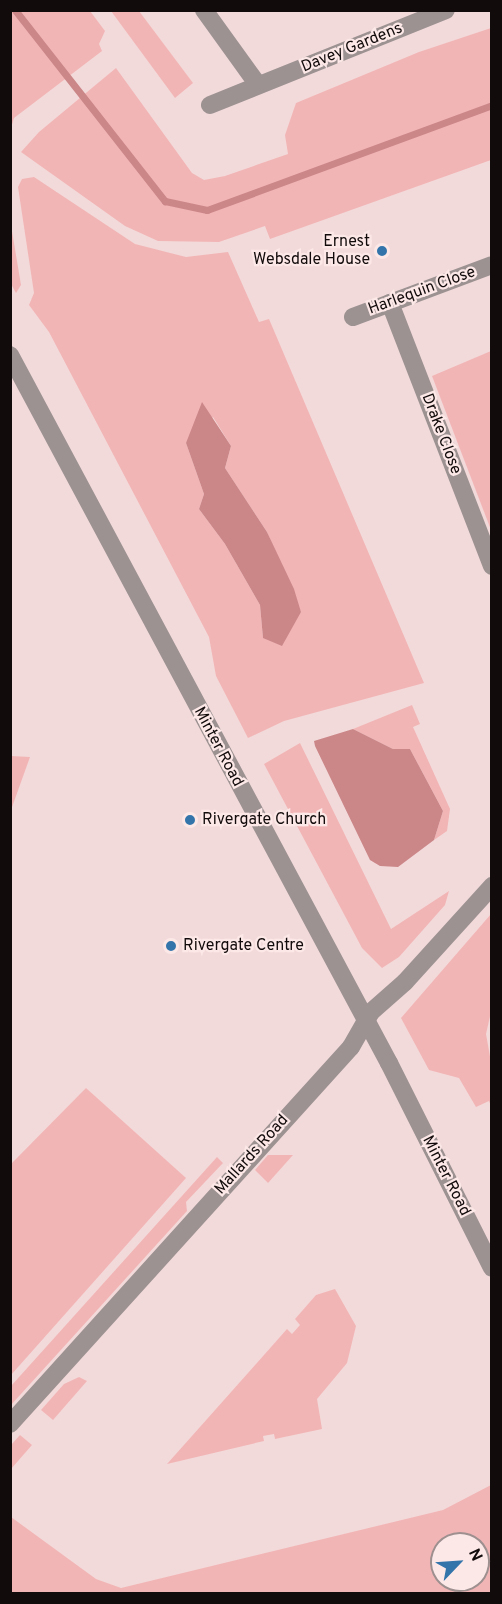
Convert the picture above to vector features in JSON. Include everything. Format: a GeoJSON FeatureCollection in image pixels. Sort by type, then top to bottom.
{"type":"FeatureCollection","features":[{"type":"Feature","properties":{"kind":"street"},"geometry":{"type":"LineString","coordinates":[[204,10],[258,85]]}},
{"type":"Feature","properties":{"kind":"street","name":"Davey Gardens"},"geometry":{"type":"LineString","coordinates":[[210,105],[446,10]]}},
{"type":"Feature","properties":{"kind":"street","name":"Harlequin Close"},"geometry":{"type":"LineString","coordinates":[[352,317],[492,265]]}},
{"type":"Feature","properties":{"kind":"street","name":"Drake Close"},"geometry":{"type":"LineString","coordinates":[[390,303],[492,566]]}},
{"type":"Feature","properties":{"kind":"street","name":"Minter Road"},"geometry":{"type":"LineString","coordinates":[[10,355],[364,1021],[492,1268]]}},
{"type":"Feature","properties":{"kind":"street","name":"Mallards Road"},"geometry":{"type":"LineString","coordinates":[[10,1424],[351,1047],[364,1021],[492,886]]}},
{"type":"Feature","properties":{"kind":"shaded area"},"geometry":{"type":"Polygon","coordinates":[[[11,10],[90,11],[105,31],[99,44],[102,51],[14,118],[11,128],[11,10]]]}},
{"type":"Feature","properties":{"kind":"shaded area"},"geometry":{"type":"Polygon","coordinates":[[[111,11],[139,11],[193,83],[175,98],[111,11]]]}},
{"type":"Feature","properties":{"kind":"shaded area"},"geometry":{"type":"Polygon","coordinates":[[[491,28],[491,160],[270,239],[265,226],[219,242],[158,241],[125,226],[21,152],[39,132],[116,68],[192,173],[204,180],[225,176],[288,154],[285,135],[296,103],[419,52],[491,28]]]}},
{"type":"Feature","properties":{"kind":"shaded area"},"geometry":{"type":"Polygon","coordinates":[[[34,177],[135,244],[186,257],[228,252],[259,322],[269,319],[424,683],[284,721],[248,738],[216,676],[209,637],[49,332],[29,305],[34,293],[18,187],[22,179],[34,177]],[[213,417],[186,443],[204,494],[199,509],[225,544],[260,605],[263,638],[301,612],[267,532],[225,468],[231,446],[213,417]]]}},
{"type":"Feature","properties":{"kind":"shaded area"},"geometry":{"type":"Polygon","coordinates":[[[10,219],[21,285],[16,293],[11,284],[10,219]]]}},
{"type":"Feature","properties":{"kind":"shaded area"},"geometry":{"type":"Polygon","coordinates":[[[491,351],[491,530],[432,376],[491,351]]]}},
{"type":"Feature","properties":{"kind":"shaded area"},"geometry":{"type":"Polygon","coordinates":[[[202,402],[231,446],[225,468],[267,532],[294,589],[301,612],[282,646],[263,638],[260,605],[225,544],[199,509],[204,494],[186,443],[202,402]]]}},
{"type":"Feature","properties":{"kind":"shaded area"},"geometry":{"type":"Polygon","coordinates":[[[412,705],[420,724],[413,727],[450,809],[447,831],[434,840],[443,811],[410,749],[393,749],[353,729],[412,705]]]}},
{"type":"Feature","properties":{"kind":"shaded area"},"geometry":{"type":"Polygon","coordinates":[[[353,729],[393,749],[410,749],[443,811],[434,840],[398,867],[380,866],[370,860],[315,746],[314,741],[353,729]]]}},
{"type":"Feature","properties":{"kind":"shaded area"},"geometry":{"type":"Polygon","coordinates":[[[300,743],[391,929],[449,891],[445,905],[399,957],[382,968],[362,948],[264,764],[300,743]]]}},
{"type":"Feature","properties":{"kind":"shaded area"},"geometry":{"type":"Polygon","coordinates":[[[10,756],[30,757],[11,810],[10,756]]]}},
{"type":"Feature","properties":{"kind":"shaded area"},"geometry":{"type":"Polygon","coordinates":[[[491,914],[491,1012],[486,1034],[491,1062],[491,1106],[489,1101],[476,1107],[459,1078],[429,1070],[401,1018],[491,914]]]}},
{"type":"Feature","properties":{"kind":"shaded area"},"geometry":{"type":"Polygon","coordinates":[[[86,1088],[186,1178],[11,1375],[11,1164],[86,1088]]]}},
{"type":"Feature","properties":{"kind":"shaded area"},"geometry":{"type":"Polygon","coordinates":[[[268,1155],[293,1155],[268,1183],[255,1170],[268,1155]]]}},
{"type":"Feature","properties":{"kind":"shaded area"},"geometry":{"type":"Polygon","coordinates":[[[217,1157],[223,1163],[186,1202],[187,1211],[11,1405],[11,1386],[217,1157]]]}},
{"type":"Feature","properties":{"kind":"shaded area"},"geometry":{"type":"Polygon","coordinates":[[[335,1289],[356,1326],[347,1363],[317,1399],[322,1429],[275,1439],[274,1434],[263,1436],[264,1441],[167,1464],[287,1329],[292,1334],[300,1325],[295,1319],[316,1295],[335,1289]]]}},
{"type":"Feature","properties":{"kind":"shaded area"},"geometry":{"type":"Polygon","coordinates":[[[79,1377],[87,1381],[53,1420],[41,1410],[64,1384],[79,1377]]]}},
{"type":"Feature","properties":{"kind":"shaded area"},"geometry":{"type":"Polygon","coordinates":[[[20,1435],[32,1445],[11,1469],[11,1445],[20,1435]]]}},
{"type":"Feature","properties":{"kind":"shaded area"},"geometry":{"type":"Polygon","coordinates":[[[491,1485],[491,1593],[11,1593],[11,1517],[96,1579],[121,1588],[443,1510],[491,1485]]]}},
{"type":"Feature","properties":{"kind":"waterway"},"geometry":{"type":"LineString","coordinates":[[15,10],[165,201],[207,210],[492,105]]}},
{"type":"Feature","properties":{"kind":"place","name":"Ernest Websdale House"},"geometry":{"type":"Point","coordinates":[382,251]}},
{"type":"Feature","properties":{"kind":"place","name":"Rivergate Church"},"geometry":{"type":"Point","coordinates":[190,820]}},
{"type":"Feature","properties":{"kind":"place","name":"Rivergate Centre"},"geometry":{"type":"Point","coordinates":[171,946]}}]}
